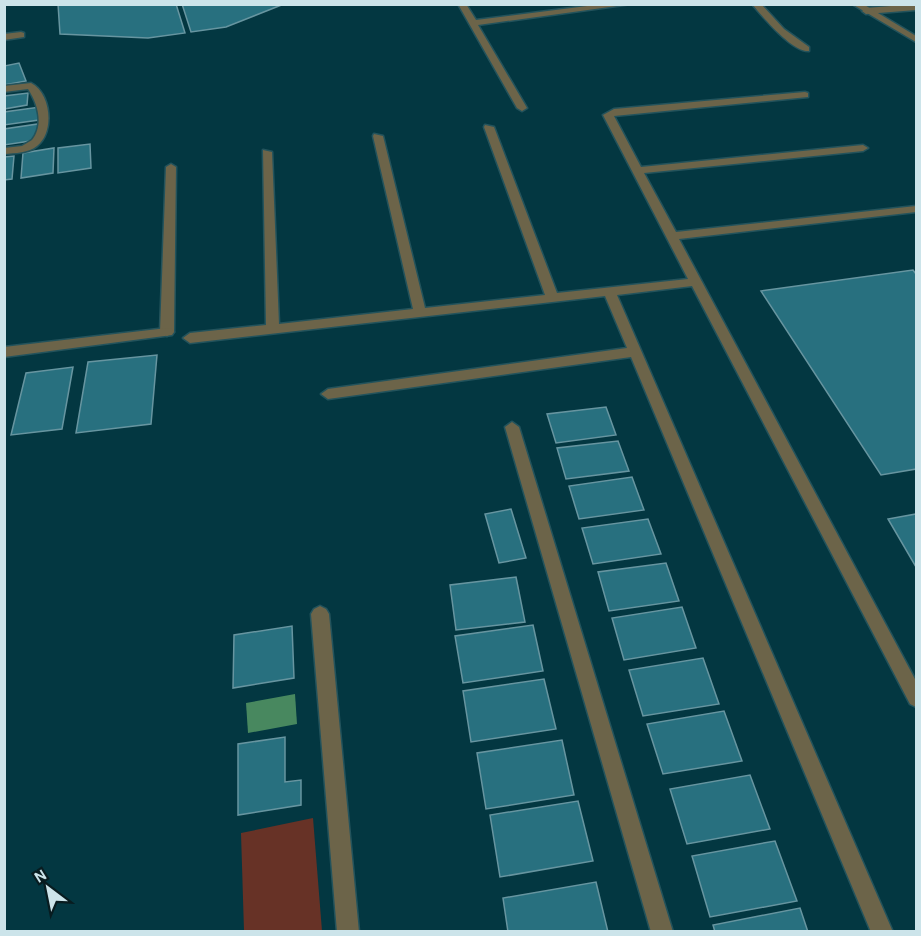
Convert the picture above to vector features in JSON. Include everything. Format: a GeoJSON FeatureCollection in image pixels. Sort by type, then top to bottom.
{"type":"FeatureCollection","features":[{"type":"Feature","properties":{"kind":"street"},"geometry":{"type":"LineString","coordinates":[[462,4],[522,108]]}},
{"type":"Feature","properties":{"kind":"street"},"geometry":{"type":"LineString","coordinates":[[473,23],[627,4]]}},
{"type":"Feature","properties":{"kind":"street"},"geometry":{"type":"LineString","coordinates":[[756,4],[781,31],[806,49]]}},
{"type":"Feature","properties":{"kind":"street"},"geometry":{"type":"LineString","coordinates":[[856,4],[916,39]]}},
{"type":"Feature","properties":{"kind":"street"},"geometry":{"type":"LineString","coordinates":[[866,10],[916,7]]}},
{"type":"Feature","properties":{"kind":"street"},"geometry":{"type":"LineString","coordinates":[[4,37],[21,35]]}},
{"type":"Feature","properties":{"kind":"street"},"geometry":{"type":"LineString","coordinates":[[4,89],[31,86],[39,98],[43,112],[43,131],[37,141],[21,149],[4,151]]}},
{"type":"Feature","properties":{"kind":"street"},"geometry":{"type":"LineString","coordinates":[[805,95],[608,115],[916,698]]}},
{"type":"Feature","properties":{"kind":"street"},"geometry":{"type":"LineString","coordinates":[[489,127],[552,297]]}},
{"type":"Feature","properties":{"kind":"street"},"geometry":{"type":"LineString","coordinates":[[378,136],[420,312]]}},
{"type":"Feature","properties":{"kind":"street"},"geometry":{"type":"LineString","coordinates":[[637,171],[863,148]]}},
{"type":"Feature","properties":{"kind":"street"},"geometry":{"type":"LineString","coordinates":[[267,152],[273,328]]}},
{"type":"Feature","properties":{"kind":"street"},"geometry":{"type":"LineString","coordinates":[[4,352],[167,332],[171,167]]}},
{"type":"Feature","properties":{"kind":"street"},"geometry":{"type":"LineString","coordinates":[[672,236],[916,209]]}},
{"type":"Feature","properties":{"kind":"street"},"geometry":{"type":"LineString","coordinates":[[190,338],[696,282]]}},
{"type":"Feature","properties":{"kind":"street"},"geometry":{"type":"LineString","coordinates":[[609,290],[882,932]]}},
{"type":"Feature","properties":{"kind":"street"},"geometry":{"type":"LineString","coordinates":[[328,394],[635,352]]}},
{"type":"Feature","properties":{"kind":"street"},"geometry":{"type":"LineString","coordinates":[[512,427],[662,932]]}},
{"type":"Feature","properties":{"kind":"street"},"geometry":{"type":"LineString","coordinates":[[320,614],[348,932]]}},
{"type":"Feature","properties":{"kind":"shaded area"},"geometry":{"type":"Polygon","coordinates":[[[295,694],[297,724],[248,733],[246,703],[295,694]]]}},
{"type":"Feature","properties":{"kind":"shaded area"},"geometry":{"type":"Polygon","coordinates":[[[313,818],[322,931],[244,931],[241,833],[313,818]]]}},
{"type":"Feature","properties":{"kind":"building"},"geometry":{"type":"Polygon","coordinates":[[[58,4],[176,4],[185,33],[148,38],[60,34],[58,4]]]}},
{"type":"Feature","properties":{"kind":"building"},"geometry":{"type":"Polygon","coordinates":[[[182,4],[284,4],[226,27],[191,32],[182,4]]]}},
{"type":"Feature","properties":{"kind":"building"},"geometry":{"type":"Polygon","coordinates":[[[19,63],[26,81],[4,85],[4,66],[19,63]]]}},
{"type":"Feature","properties":{"kind":"building"},"geometry":{"type":"Polygon","coordinates":[[[28,93],[27,105],[4,109],[4,96],[28,93]]]}},
{"type":"Feature","properties":{"kind":"building"},"geometry":{"type":"Polygon","coordinates":[[[40,107],[39,120],[4,125],[4,112],[40,107]]]}},
{"type":"Feature","properties":{"kind":"building"},"geometry":{"type":"Polygon","coordinates":[[[38,124],[37,140],[4,145],[4,129],[38,124]]]}},
{"type":"Feature","properties":{"kind":"building"},"geometry":{"type":"Polygon","coordinates":[[[90,144],[91,168],[58,173],[58,148],[90,144]]]}},
{"type":"Feature","properties":{"kind":"building"},"geometry":{"type":"Polygon","coordinates":[[[54,148],[53,173],[21,178],[23,153],[54,148]]]}},
{"type":"Feature","properties":{"kind":"building"},"geometry":{"type":"Polygon","coordinates":[[[14,156],[12,179],[4,180],[4,157],[14,156]]]}},
{"type":"Feature","properties":{"kind":"building"},"geometry":{"type":"Polygon","coordinates":[[[913,270],[916,274],[916,469],[881,475],[761,291],[913,270]]]}},
{"type":"Feature","properties":{"kind":"building"},"geometry":{"type":"Polygon","coordinates":[[[157,355],[151,424],[76,433],[88,362],[157,355]]]}},
{"type":"Feature","properties":{"kind":"building"},"geometry":{"type":"Polygon","coordinates":[[[73,367],[62,429],[11,435],[26,373],[73,367]]]}},
{"type":"Feature","properties":{"kind":"building"},"geometry":{"type":"Polygon","coordinates":[[[606,407],[616,435],[556,443],[547,414],[606,407]]]}},
{"type":"Feature","properties":{"kind":"building"},"geometry":{"type":"Polygon","coordinates":[[[618,441],[629,471],[566,479],[557,448],[618,441]]]}},
{"type":"Feature","properties":{"kind":"building"},"geometry":{"type":"Polygon","coordinates":[[[632,477],[644,510],[579,519],[569,486],[632,477]]]}},
{"type":"Feature","properties":{"kind":"building"},"geometry":{"type":"Polygon","coordinates":[[[511,509],[526,558],[499,563],[485,514],[511,509]]]}},
{"type":"Feature","properties":{"kind":"building"},"geometry":{"type":"Polygon","coordinates":[[[916,514],[916,567],[888,519],[916,514]]]}},
{"type":"Feature","properties":{"kind":"building"},"geometry":{"type":"Polygon","coordinates":[[[648,519],[661,554],[593,564],[582,528],[648,519]]]}},
{"type":"Feature","properties":{"kind":"building"},"geometry":{"type":"Polygon","coordinates":[[[666,563],[679,601],[609,611],[598,572],[666,563]]]}},
{"type":"Feature","properties":{"kind":"building"},"geometry":{"type":"Polygon","coordinates":[[[516,577],[525,622],[456,630],[450,585],[516,577]]]}},
{"type":"Feature","properties":{"kind":"building"},"geometry":{"type":"Polygon","coordinates":[[[682,607],[696,648],[624,660],[612,618],[682,607]]]}},
{"type":"Feature","properties":{"kind":"building"},"geometry":{"type":"Polygon","coordinates":[[[533,625],[543,671],[463,683],[455,636],[533,625]]]}},
{"type":"Feature","properties":{"kind":"building"},"geometry":{"type":"Polygon","coordinates":[[[292,626],[294,678],[233,688],[234,635],[292,626]]]}},
{"type":"Feature","properties":{"kind":"building"},"geometry":{"type":"Polygon","coordinates":[[[703,658],[719,704],[643,716],[629,670],[703,658]]]}},
{"type":"Feature","properties":{"kind":"building"},"geometry":{"type":"Polygon","coordinates":[[[544,679],[556,729],[471,742],[463,691],[544,679]]]}},
{"type":"Feature","properties":{"kind":"building"},"geometry":{"type":"Polygon","coordinates":[[[724,711],[742,761],[663,774],[647,724],[724,711]]]}},
{"type":"Feature","properties":{"kind":"building"},"geometry":{"type":"Polygon","coordinates":[[[285,737],[285,782],[301,780],[301,805],[238,815],[238,744],[285,737]]]}},
{"type":"Feature","properties":{"kind":"building"},"geometry":{"type":"Polygon","coordinates":[[[562,740],[574,795],[486,809],[477,753],[562,740]]]}},
{"type":"Feature","properties":{"kind":"building"},"geometry":{"type":"Polygon","coordinates":[[[750,775],[770,829],[687,844],[670,789],[750,775]]]}},
{"type":"Feature","properties":{"kind":"building"},"geometry":{"type":"Polygon","coordinates":[[[578,801],[593,861],[500,877],[490,815],[578,801]]]}},
{"type":"Feature","properties":{"kind":"building"},"geometry":{"type":"Polygon","coordinates":[[[775,841],[797,901],[710,917],[692,856],[775,841]]]}},
{"type":"Feature","properties":{"kind":"building"},"geometry":{"type":"Polygon","coordinates":[[[596,882],[608,932],[508,932],[503,898],[596,882]]]}},
{"type":"Feature","properties":{"kind":"building"},"geometry":{"type":"Polygon","coordinates":[[[800,908],[808,932],[715,932],[713,925],[800,908]]]}}]}
